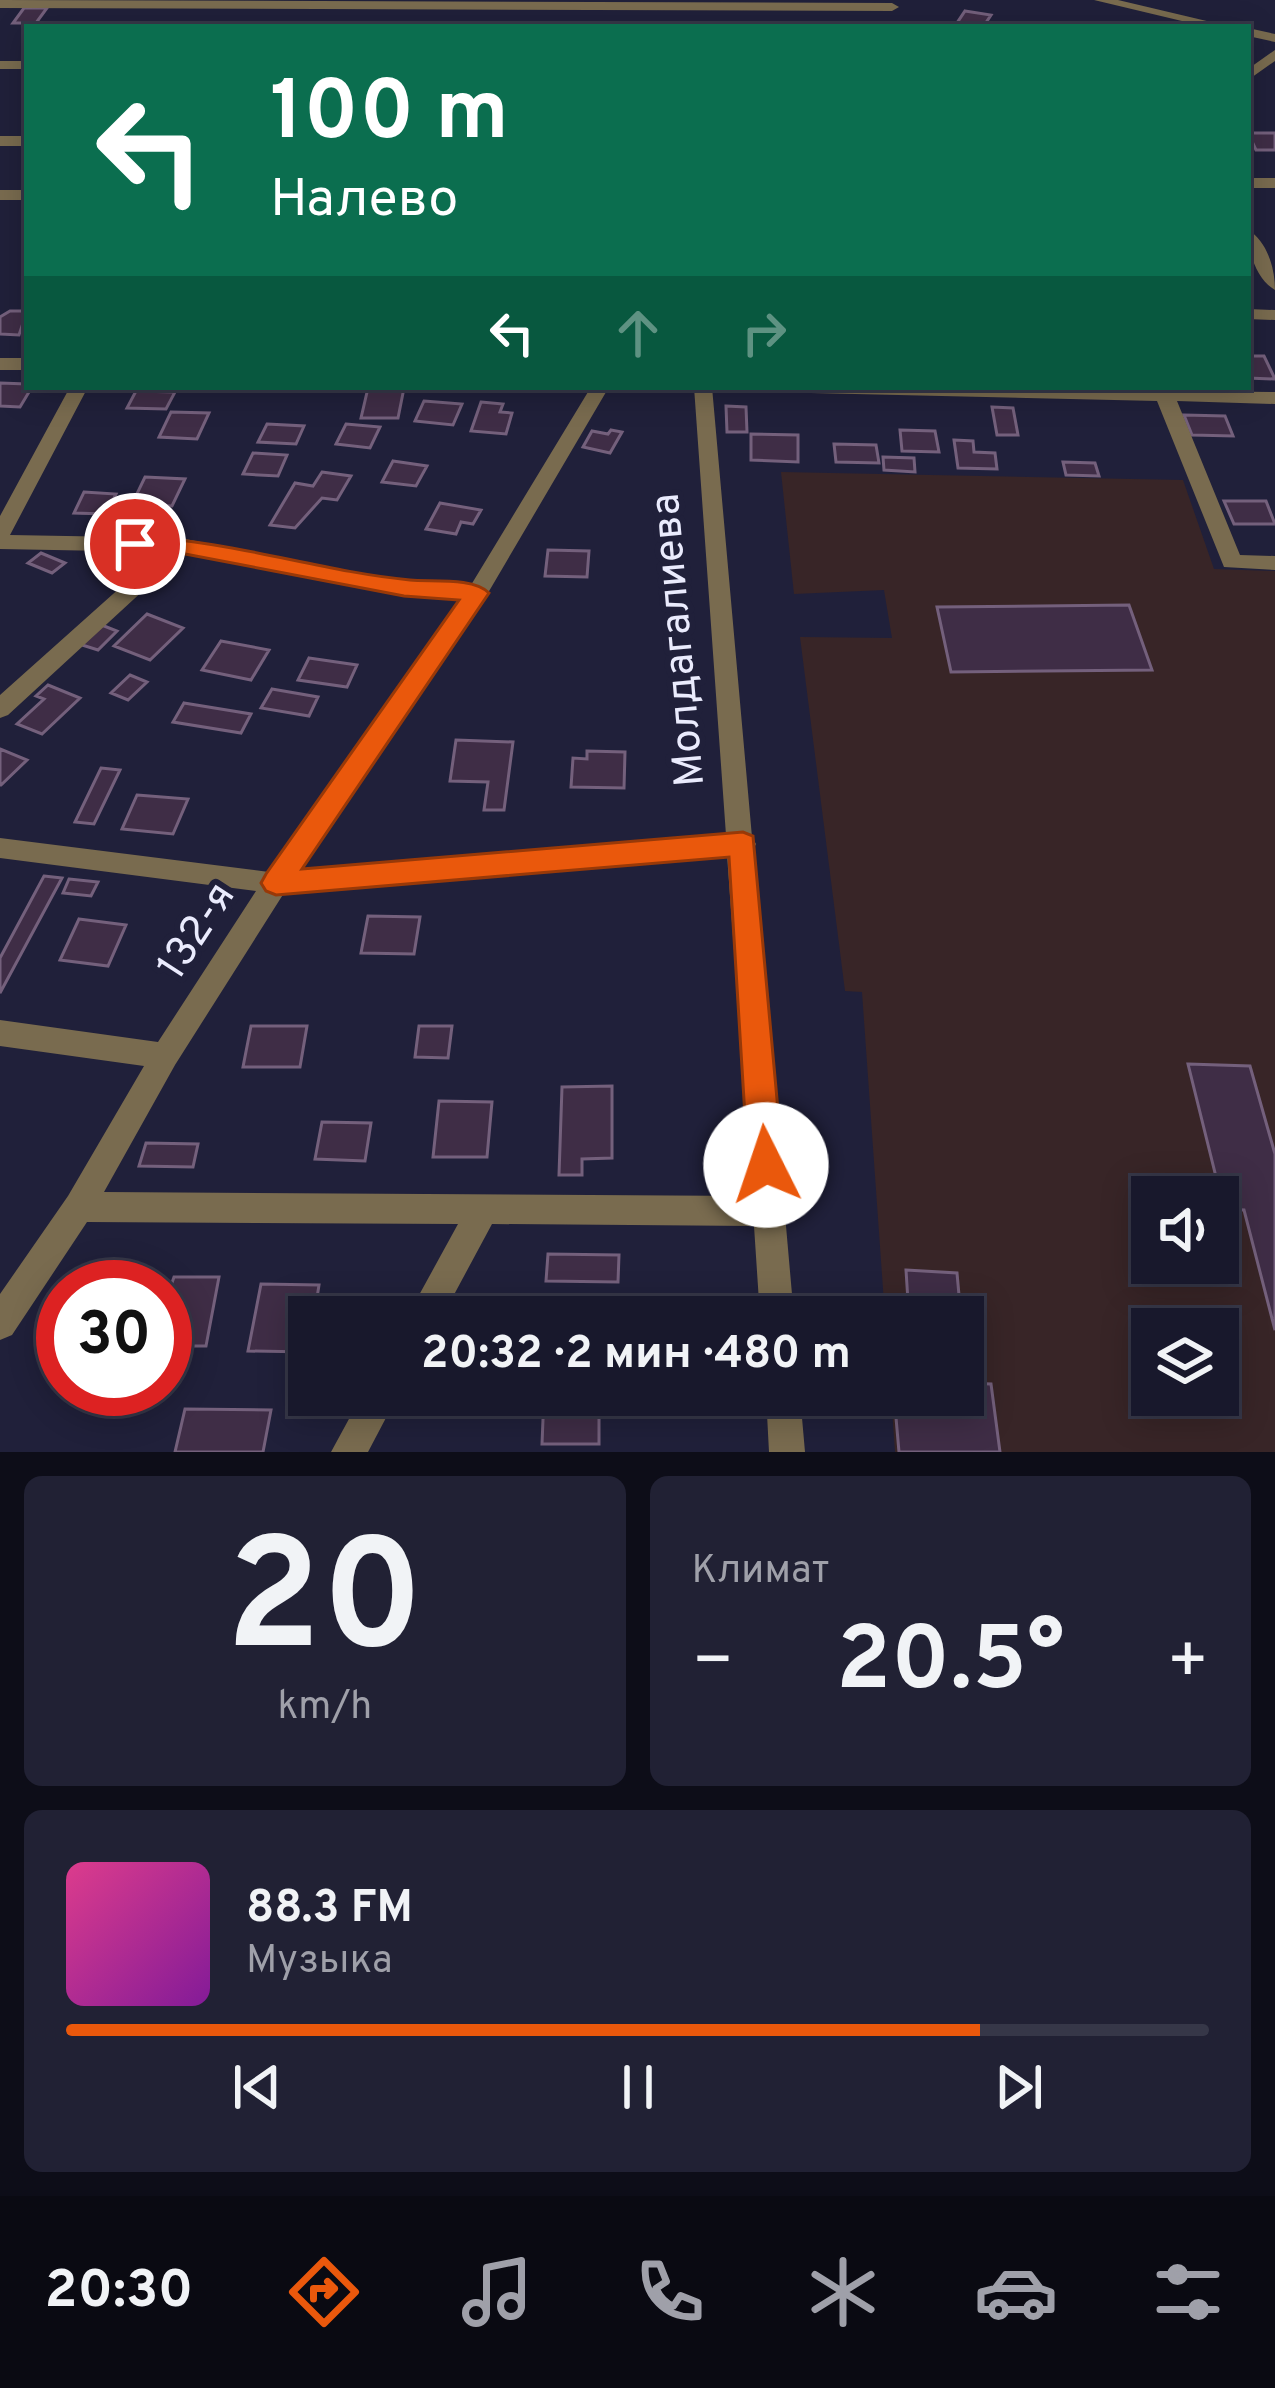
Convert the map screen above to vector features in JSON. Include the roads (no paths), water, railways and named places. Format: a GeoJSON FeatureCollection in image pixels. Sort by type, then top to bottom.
{"type":"FeatureCollection","features":[{"type":"Feature","properties":{"kind":"street"},"geometry":{"type":"LineString","coordinates":[[1100,0],[1151,4],[1216,24]]}},
{"type":"Feature","properties":{"kind":"street"},"geometry":{"type":"LineString","coordinates":[[0,4],[890,3]]}},
{"type":"Feature","properties":{"kind":"street"},"geometry":{"type":"LineString","coordinates":[[1251,74],[1275,54]]}},
{"type":"Feature","properties":{"kind":"street"},"geometry":{"type":"LineString","coordinates":[[1251,241],[1275,285]]}},
{"type":"Feature","properties":{"kind":"street"},"geometry":{"type":"LineString","coordinates":[[77,390],[0,539],[180,545],[404,588],[477,593]]}},
{"type":"Feature","properties":{"kind":"street","name":"132-я"},"geometry":{"type":"LineString","coordinates":[[0,1323],[79,1207],[165,1056],[276,883],[477,593],[598,390]]}},
{"type":"Feature","properties":{"kind":"street","name":"Молдагалиева"},"geometry":{"type":"LineString","coordinates":[[703,390],[775,1296]]}},
{"type":"Feature","properties":{"kind":"street"},"geometry":{"type":"LineString","coordinates":[[929,390],[1275,398]]}},
{"type":"Feature","properties":{"kind":"street"},"geometry":{"type":"LineString","coordinates":[[1166,396],[1232,562],[1275,563]]}},
{"type":"Feature","properties":{"kind":"street"},"geometry":{"type":"LineString","coordinates":[[0,709],[180,545]]}},
{"type":"Feature","properties":{"kind":"street"},"geometry":{"type":"LineString","coordinates":[[0,848],[276,883],[743,844]]}},
{"type":"Feature","properties":{"kind":"street"},"geometry":{"type":"LineString","coordinates":[[0,1033],[165,1056]]}},
{"type":"Feature","properties":{"kind":"street"},"geometry":{"type":"LineString","coordinates":[[79,1207],[769,1210]]}},
{"type":"Feature","properties":{"kind":"street"},"geometry":{"type":"LineString","coordinates":[[436,1296],[484,1208]]}},
{"type":"Feature","properties":{"kind":"street"},"geometry":{"type":"LineString","coordinates":[[349,1452],[369,1416]]}},
{"type":"Feature","properties":{"kind":"street"},"geometry":{"type":"LineString","coordinates":[[784,1416],[787,1452]]}}]}
